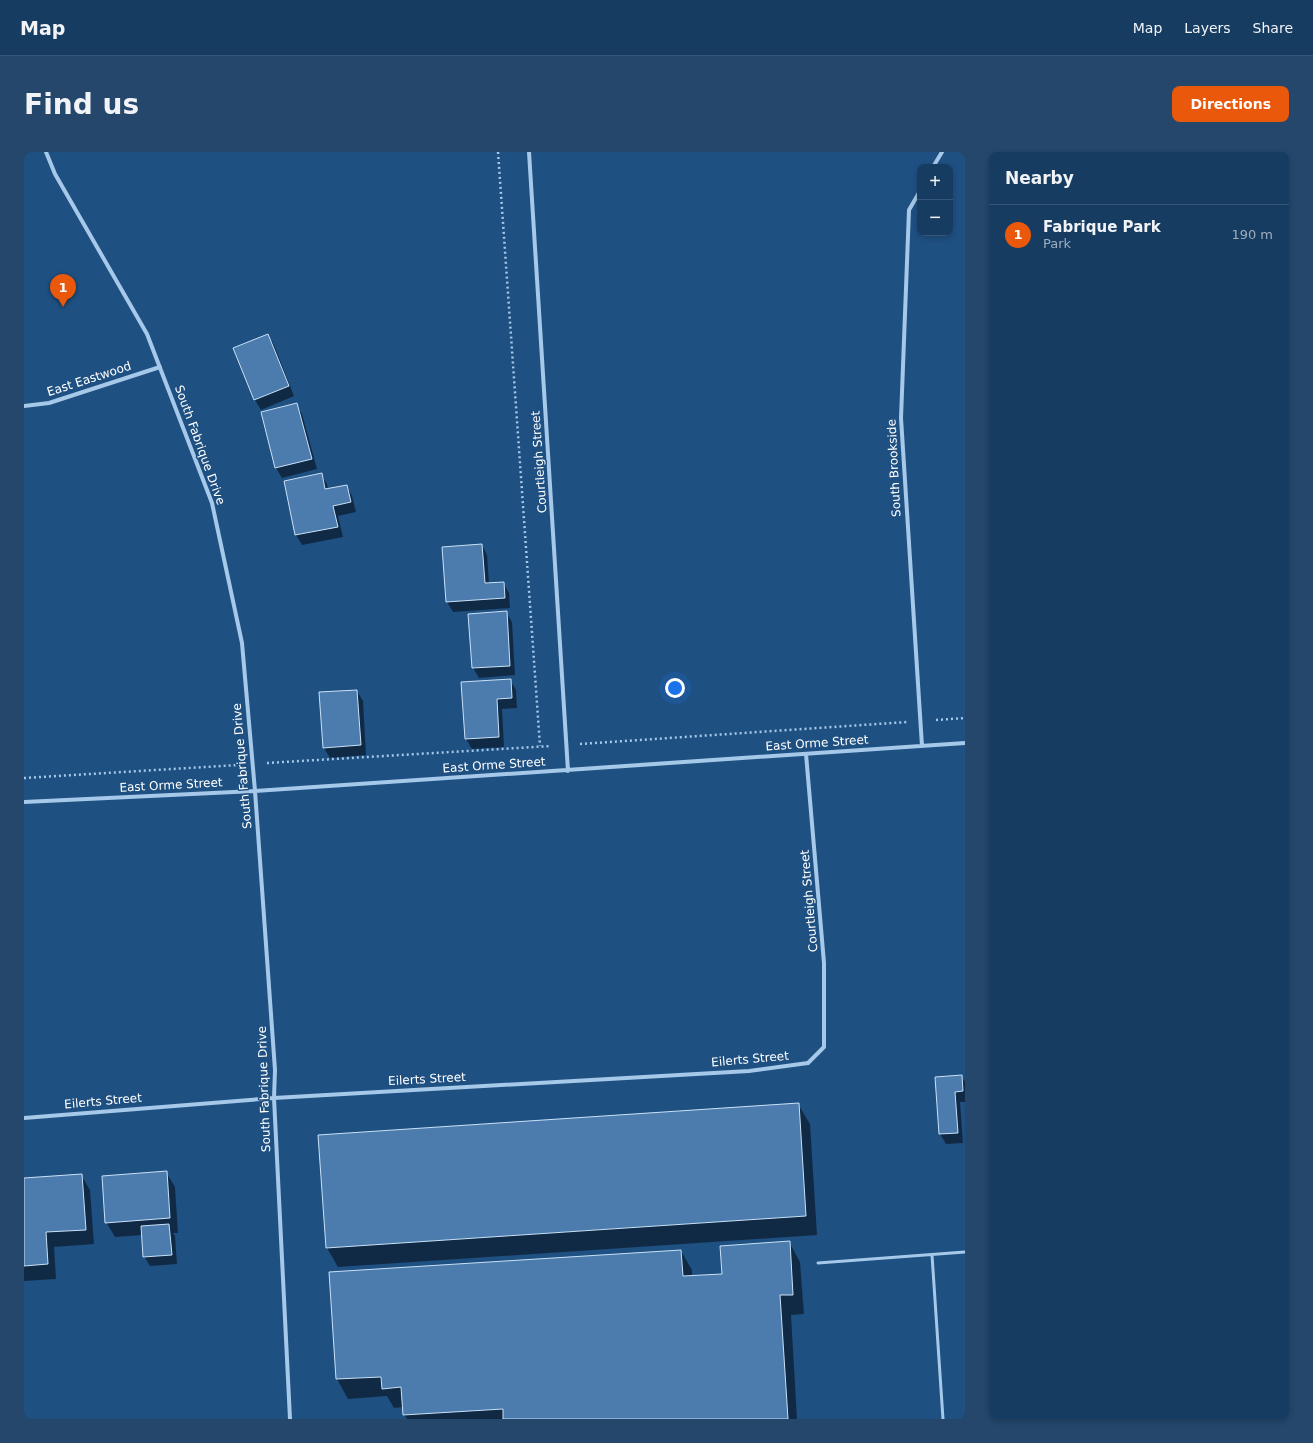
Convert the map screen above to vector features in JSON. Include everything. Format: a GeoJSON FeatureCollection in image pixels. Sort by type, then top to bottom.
{"type":"FeatureCollection","features":[{"type":"Feature","properties":{"kind":"street","name":"South Fabrique Drive"},"geometry":{"type":"LineString","coordinates":[[46,152],[55,174],[147,334],[212,503],[242,643],[253,764],[275,1070],[274,1098],[290,1419]]}},
{"type":"Feature","properties":{"kind":"street","name":"Courtleigh Street"},"geometry":{"type":"LineString","coordinates":[[529,152],[568,770]]}},
{"type":"Feature","properties":{"kind":"street"},"geometry":{"type":"LineString","coordinates":[[935,164],[942,152]]}},
{"type":"Feature","properties":{"kind":"street","name":"South Brookside"},"geometry":{"type":"LineString","coordinates":[[917,196],[909,210],[901,418],[922,746]]}},
{"type":"Feature","properties":{"kind":"street","name":"East Eastwood"},"geometry":{"type":"LineString","coordinates":[[24,406],[49,403],[160,367]]}},
{"type":"Feature","properties":{"kind":"street","name":"East Orme Street"},"geometry":{"type":"LineString","coordinates":[[24,802],[255,791],[965,743]]}},
{"type":"Feature","properties":{"kind":"street","name":"Courtleigh Street"},"geometry":{"type":"LineString","coordinates":[[806,754],[824,963],[824,1047]]}},
{"type":"Feature","properties":{"kind":"street","name":"Eilerts Street"},"geometry":{"type":"LineString","coordinates":[[24,1118],[274,1098],[749,1071],[808,1063],[824,1047]]}},
{"type":"Feature","properties":{"kind":"lane"},"geometry":{"type":"LineString","coordinates":[[818,1263],[965,1252]]}},
{"type":"Feature","properties":{"kind":"lane"},"geometry":{"type":"LineString","coordinates":[[932,1255],[943,1419]]}},
{"type":"Feature","properties":{"kind":"path"},"geometry":{"type":"LineString","coordinates":[[498,152],[540,746]]}},
{"type":"Feature","properties":{"kind":"path"},"geometry":{"type":"LineString","coordinates":[[24,778],[566,745],[965,718]]}},
{"type":"Feature","properties":{"kind":"building"},"geometry":{"type":"Polygon","coordinates":[[[268,334],[289,386],[254,400],[233,348],[268,334]]]}},
{"type":"Feature","properties":{"kind":"building"},"geometry":{"type":"Polygon","coordinates":[[[297,403],[312,459],[275,468],[261,412],[297,403]]]}},
{"type":"Feature","properties":{"kind":"building"},"geometry":{"type":"Polygon","coordinates":[[[322,473],[325,489],[347,485],[351,502],[333,506],[338,527],[295,535],[284,481],[322,473]]]}},
{"type":"Feature","properties":{"kind":"building"},"geometry":{"type":"Polygon","coordinates":[[[482,544],[485,583],[504,582],[505,598],[446,602],[442,547],[482,544]]]}},
{"type":"Feature","properties":{"kind":"building"},"geometry":{"type":"Polygon","coordinates":[[[507,611],[510,666],[472,668],[468,614],[507,611]]]}},
{"type":"Feature","properties":{"kind":"building"},"geometry":{"type":"Polygon","coordinates":[[[511,679],[512,698],[497,699],[499,737],[465,739],[461,682],[511,679]]]}},
{"type":"Feature","properties":{"kind":"building"},"geometry":{"type":"Polygon","coordinates":[[[357,690],[361,745],[323,748],[319,692],[357,690]]]}},
{"type":"Feature","properties":{"kind":"building"},"geometry":{"type":"Polygon","coordinates":[[[962,1075],[963,1091],[955,1092],[958,1133],[939,1134],[935,1077],[962,1075]]]}},
{"type":"Feature","properties":{"kind":"building"},"geometry":{"type":"Polygon","coordinates":[[[799,1103],[806,1216],[326,1248],[318,1135],[799,1103]]]}},
{"type":"Feature","properties":{"kind":"building"},"geometry":{"type":"Polygon","coordinates":[[[167,1171],[170,1218],[105,1223],[102,1176],[167,1171]]]}},
{"type":"Feature","properties":{"kind":"building"},"geometry":{"type":"Polygon","coordinates":[[[82,1174],[86,1230],[46,1232],[48,1264],[24,1266],[24,1178],[82,1174]]]}},
{"type":"Feature","properties":{"kind":"building"},"geometry":{"type":"Polygon","coordinates":[[[169,1224],[172,1255],[143,1257],[141,1226],[169,1224]]]}},
{"type":"Feature","properties":{"kind":"building"},"geometry":{"type":"Polygon","coordinates":[[[790,1241],[793,1295],[780,1295],[788,1419],[503,1419],[503,1409],[403,1415],[401,1387],[382,1389],[381,1377],[336,1379],[329,1272],[681,1250],[683,1276],[722,1274],[720,1246],[790,1241]]]}},
{"type":"Feature","properties":{"kind":"place","name":"Fabrique Park"},"geometry":{"type":"Point","coordinates":[63,307]}}]}
